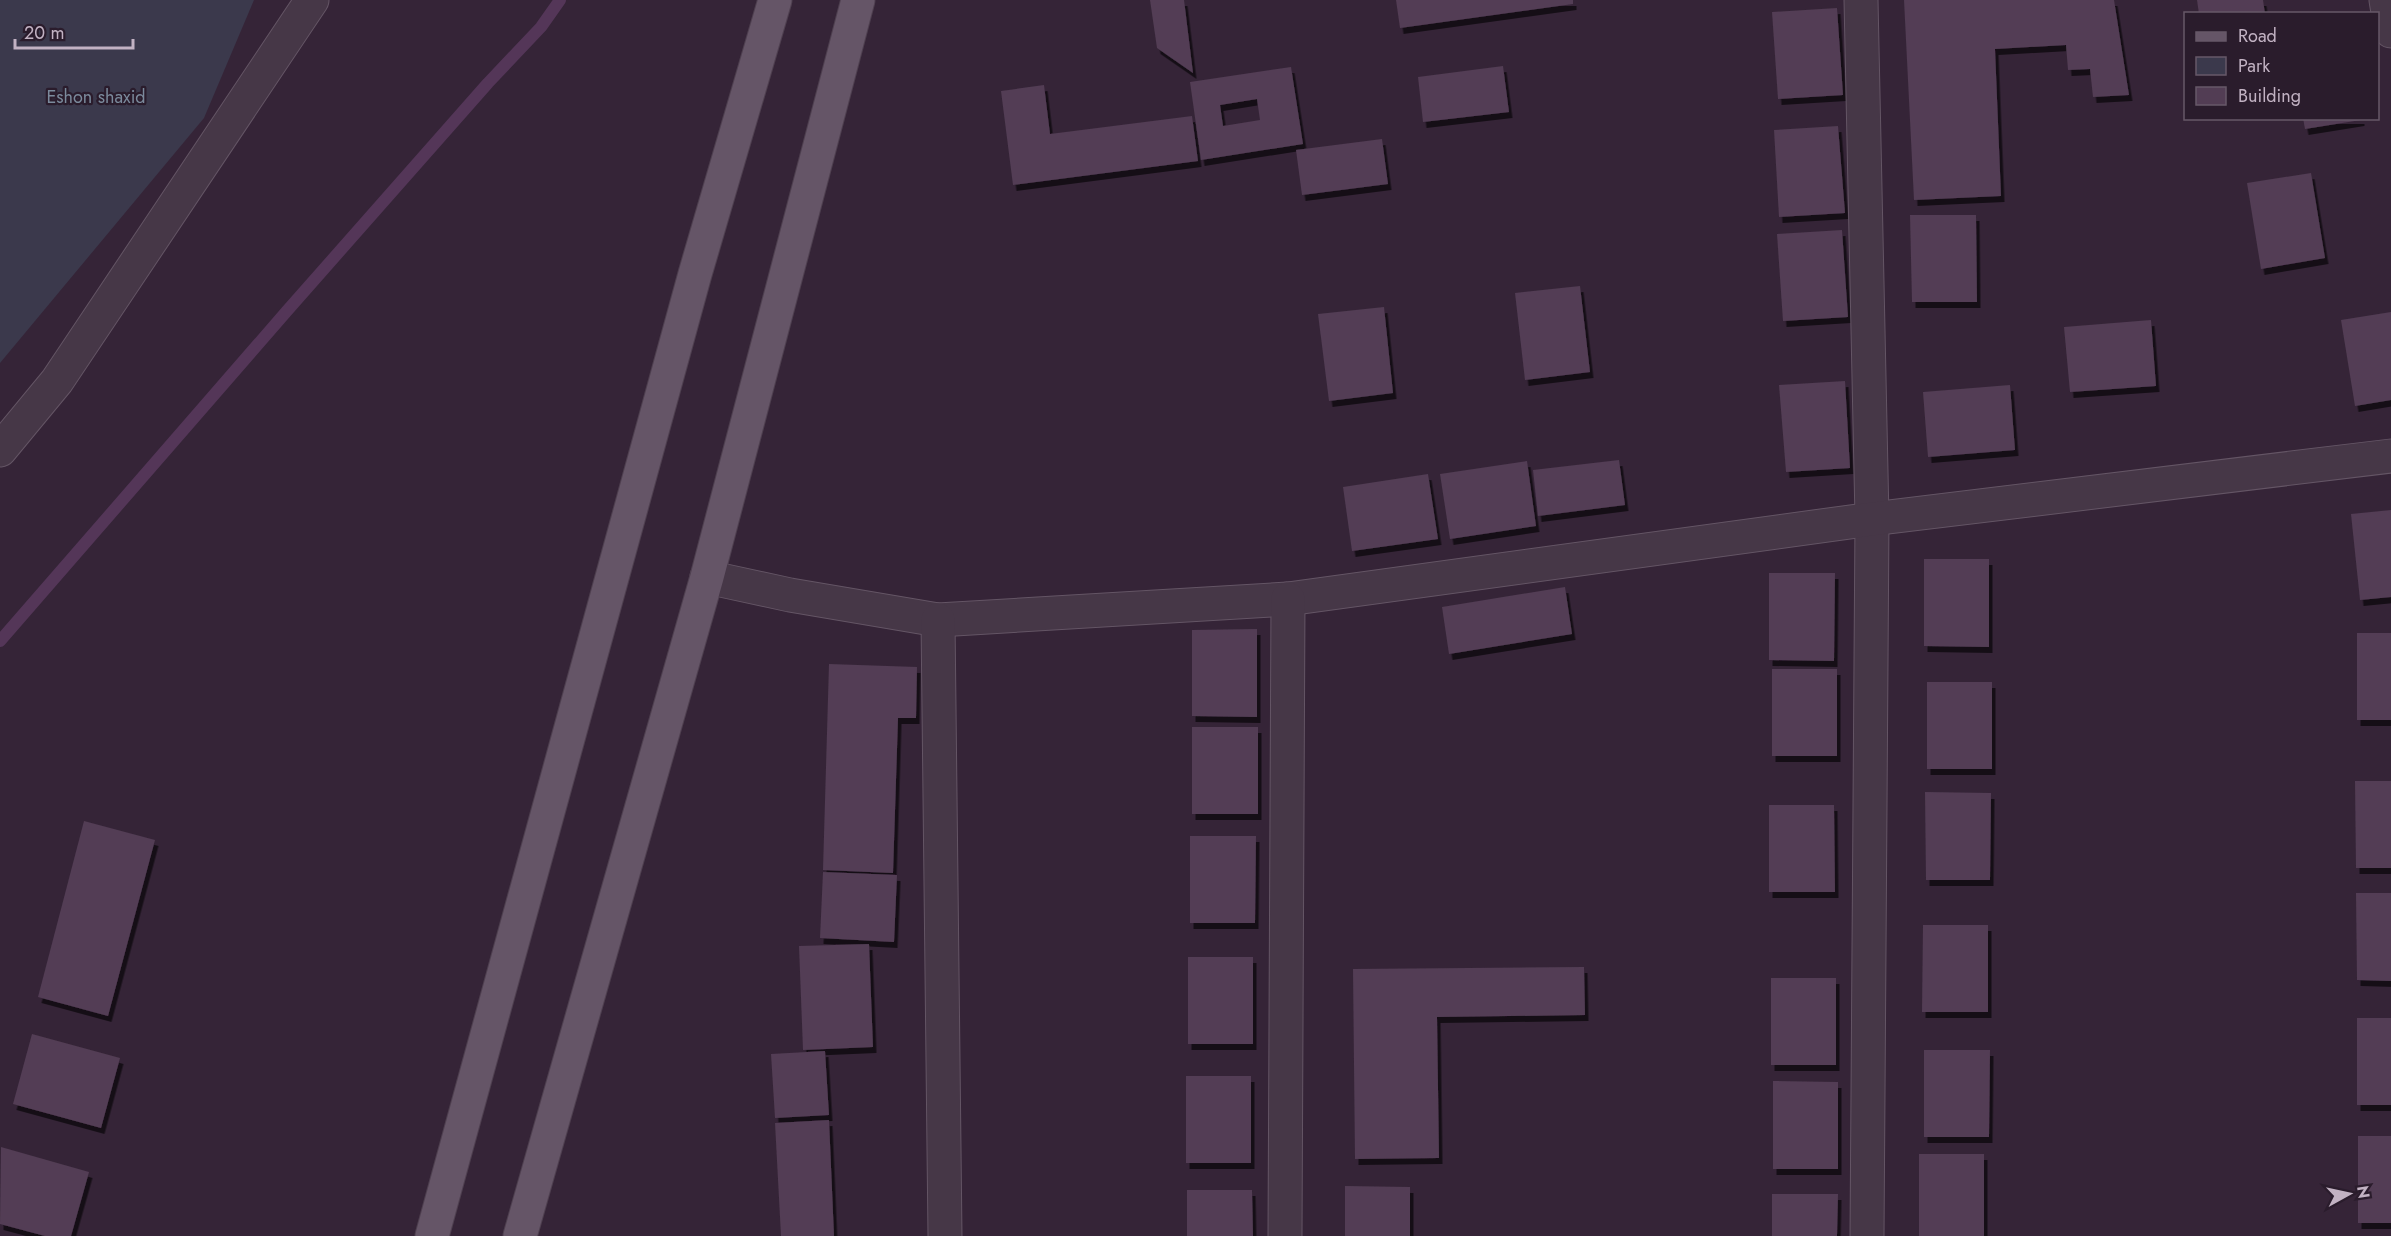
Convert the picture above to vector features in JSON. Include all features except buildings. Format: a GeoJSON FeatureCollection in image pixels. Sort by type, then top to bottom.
{"type":"FeatureCollection","features":[{"type":"Feature","properties":{"kind":"main road"},"geometry":{"type":"LineString","coordinates":[[432,1236],[695,274],[775,0]]}},
{"type":"Feature","properties":{"kind":"main road"},"geometry":{"type":"LineString","coordinates":[[520,1236],[707,577],[858,0]]}},
{"type":"Feature","properties":{"kind":"street"},"geometry":{"type":"LineString","coordinates":[[0,450],[57,381],[312,0]]}},
{"type":"Feature","properties":{"kind":"street"},"geometry":{"type":"LineString","coordinates":[[1861,0],[1872,519],[1867,1236]]}},
{"type":"Feature","properties":{"kind":"street"},"geometry":{"type":"LineString","coordinates":[[2386,0],[2391,31]]}},
{"type":"Feature","properties":{"kind":"street"},"geometry":{"type":"LineString","coordinates":[[707,577],[790,595],[938,620],[1288,599],[1872,519],[2391,456]]}},
{"type":"Feature","properties":{"kind":"street"},"geometry":{"type":"LineString","coordinates":[[1284,1236],[1288,599]]}},
{"type":"Feature","properties":{"kind":"street"},"geometry":{"type":"LineString","coordinates":[[938,620],[945,1236]]}},
{"type":"Feature","properties":{"kind":"green space","name":"Eshon shaxid"},"geometry":{"type":"Polygon","coordinates":[[[0,0],[254,0],[204,118],[0,363],[0,0]]]}},
{"type":"Feature","properties":{"kind":"waterway"},"geometry":{"type":"LineString","coordinates":[[0,641],[286,312],[488,83],[541,27],[560,0]]}}]}
